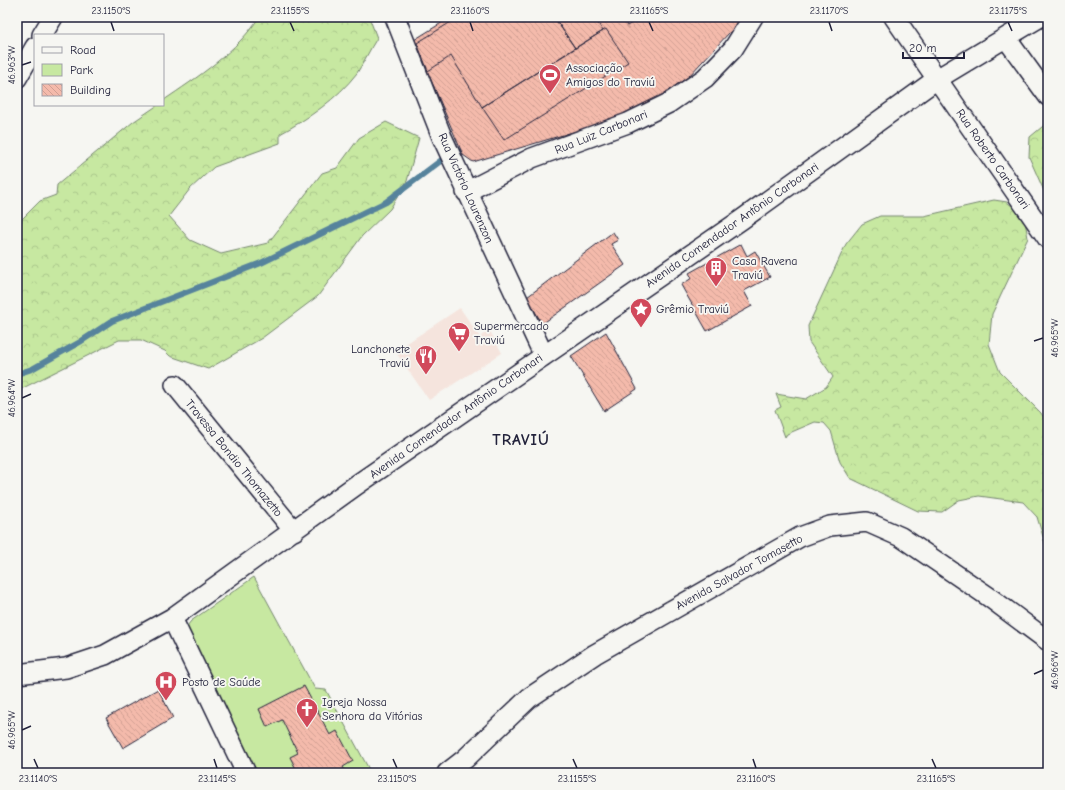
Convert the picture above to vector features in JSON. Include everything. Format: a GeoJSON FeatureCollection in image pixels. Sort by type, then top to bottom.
{"type":"FeatureCollection","features":[{"type":"Feature","properties":{"kind":"street"},"geometry":{"type":"LineString","coordinates":[[43,34],[52,17]]}},
{"type":"Feature","properties":{"kind":"street","name":"Rua Victório Lourenzon"},"geometry":{"type":"LineString","coordinates":[[395,17],[442,137],[466,192],[544,356]]}},
{"type":"Feature","properties":{"kind":"street","name":"Rua Luiz Carbonari"},"geometry":{"type":"LineString","coordinates":[[466,192],[532,158],[628,123],[669,103],[705,78],[733,49],[753,17]]}},
{"type":"Feature","properties":{"kind":"street","name":"Rua Roberto Carbonari"},"geometry":{"type":"LineString","coordinates":[[894,17],[1048,239]]}},
{"type":"Feature","properties":{"kind":"street","name":"Avenida Comendador Antônio Carbonari"},"geometry":{"type":"LineString","coordinates":[[17,674],[66,668],[105,655],[172,618],[354,486],[734,224],[937,79],[1040,17]]}},
{"type":"Feature","properties":{"kind":"street"},"geometry":{"type":"LineString","coordinates":[[1006,38],[1048,96]]}},
{"type":"Feature","properties":{"kind":"street"},"geometry":{"type":"LineString","coordinates":[[17,78],[34,49]]}},
{"type":"Feature","properties":{"kind":"street","name":"Travessa Bondio Thomazetto"},"geometry":{"type":"LineString","coordinates":[[175,385],[294,530]]}},
{"type":"Feature","properties":{"kind":"street","name":"Avenida Salvador Tomasetto"},"geometry":{"type":"LineString","coordinates":[[447,773],[465,759],[530,698],[595,654],[800,537],[830,526],[867,522],[901,537],[989,597],[1048,641]]}},
{"type":"Feature","properties":{"kind":"street"},"geometry":{"type":"LineString","coordinates":[[172,618],[246,773]]}},
{"type":"Feature","properties":{"kind":"shaded area"},"geometry":{"type":"Polygon","coordinates":[[[460,308],[480,337],[489,329],[502,353],[429,400],[395,351],[460,308]]]}},
{"type":"Feature","properties":{"kind":"green space"},"geometry":{"type":"Polygon","coordinates":[[[259,17],[369,17],[377,38],[357,73],[331,100],[312,115],[280,134],[280,143],[214,167],[190,189],[169,216],[190,240],[221,254],[268,243],[322,173],[337,168],[359,138],[386,122],[419,138],[407,181],[390,209],[362,236],[318,296],[262,338],[208,369],[170,356],[165,351],[141,340],[119,340],[17,391],[17,224],[40,201],[56,195],[57,185],[133,122],[157,106],[164,106],[164,100],[216,63],[240,41],[259,17]]]}},
{"type":"Feature","properties":{"kind":"green space"},"geometry":{"type":"Polygon","coordinates":[[[1048,122],[1048,200],[1029,157],[1030,137],[1048,122]]]}},
{"type":"Feature","properties":{"kind":"green space"},"geometry":{"type":"Polygon","coordinates":[[[994,200],[1007,202],[1024,216],[1028,238],[992,314],[989,344],[1000,372],[1041,413],[1048,425],[1048,553],[1037,517],[1023,502],[979,496],[959,500],[942,512],[918,511],[850,478],[840,462],[831,431],[824,423],[815,422],[787,434],[785,437],[775,410],[781,407],[776,394],[806,399],[826,387],[833,377],[809,342],[808,326],[846,244],[862,224],[880,216],[924,216],[994,200]]]}},
{"type":"Feature","properties":{"kind":"green space"},"geometry":{"type":"Polygon","coordinates":[[[254,577],[315,689],[326,690],[371,773],[250,773],[187,632],[187,626],[191,621],[254,577]]]}},
{"type":"Feature","properties":{"kind":"building","name":"Associação Amigos do Traviú"},"geometry":{"type":"Polygon","coordinates":[[[451,17],[744,17],[688,77],[636,113],[473,162],[463,155],[414,40],[451,17]]]}},
{"type":"Feature","properties":{"kind":"building"},"geometry":{"type":"Polygon","coordinates":[[[459,17],[554,17],[575,48],[482,107],[451,56],[428,71],[417,43],[459,17]]]}},
{"type":"Feature","properties":{"kind":"building"},"geometry":{"type":"Polygon","coordinates":[[[554,17],[594,17],[603,31],[575,48],[554,17]]]}},
{"type":"Feature","properties":{"kind":"building"},"geometry":{"type":"Polygon","coordinates":[[[623,17],[641,17],[627,26],[623,17]]]}},
{"type":"Feature","properties":{"kind":"building"},"geometry":{"type":"Polygon","coordinates":[[[606,29],[628,62],[504,140],[482,107],[606,29]]]}},
{"type":"Feature","properties":{"kind":"building"},"geometry":{"type":"Polygon","coordinates":[[[613,232],[618,240],[611,244],[625,265],[542,324],[527,297],[613,232]]]}},
{"type":"Feature","properties":{"kind":"building","name":"Casa Ravena Traviú"},"geometry":{"type":"Polygon","coordinates":[[[741,244],[747,256],[755,251],[770,277],[744,291],[752,306],[707,331],[681,285],[692,278],[689,273],[741,244]]]}},
{"type":"Feature","properties":{"kind":"building"},"geometry":{"type":"Polygon","coordinates":[[[606,332],[637,389],[604,411],[571,356],[606,332]]]}},
{"type":"Feature","properties":{"kind":"building","name":"Igreja Nossa Senhora da Vitórias"},"geometry":{"type":"Polygon","coordinates":[[[304,686],[330,735],[337,731],[353,761],[343,767],[346,773],[298,773],[290,757],[298,753],[282,720],[267,727],[259,709],[304,686]]]}},
{"type":"Feature","properties":{"kind":"building"},"geometry":{"type":"Polygon","coordinates":[[[158,689],[173,718],[123,748],[106,718],[158,689]]]}},
{"type":"Feature","properties":{"kind":"waterway"},"geometry":{"type":"LineString","coordinates":[[17,374],[32,369],[80,342],[112,321],[261,263],[386,202],[451,153],[469,150]]}},
{"type":"Feature","properties":{"kind":"place","name":"Associação Amigos do Traviú"},"geometry":{"type":"Point","coordinates":[550,94]}},
{"type":"Feature","properties":{"kind":"place","name":"Casa Ravena Traviú"},"geometry":{"type":"Point","coordinates":[716,288]}},
{"type":"Feature","properties":{"kind":"place","name":"Grêmio Traviú"},"geometry":{"type":"Point","coordinates":[641,328]}},
{"type":"Feature","properties":{"kind":"place","name":"Supermercado Traviú"},"geometry":{"type":"Point","coordinates":[459,352]}},
{"type":"Feature","properties":{"kind":"place","name":"Lanchonete Traviú"},"geometry":{"type":"Point","coordinates":[426,376]}},
{"type":"Feature","properties":{"kind":"place","name":"Posto de Saúde"},"geometry":{"type":"Point","coordinates":[166,702]}},
{"type":"Feature","properties":{"kind":"place","name":"Igreja Nossa Senhora da Vitórias"},"geometry":{"type":"Point","coordinates":[307,728]}},
{"type":"Feature","properties":{"kind":"district","name":"TRAVIÚ"},"geometry":{"type":"Point","coordinates":[521,439]}}]}
